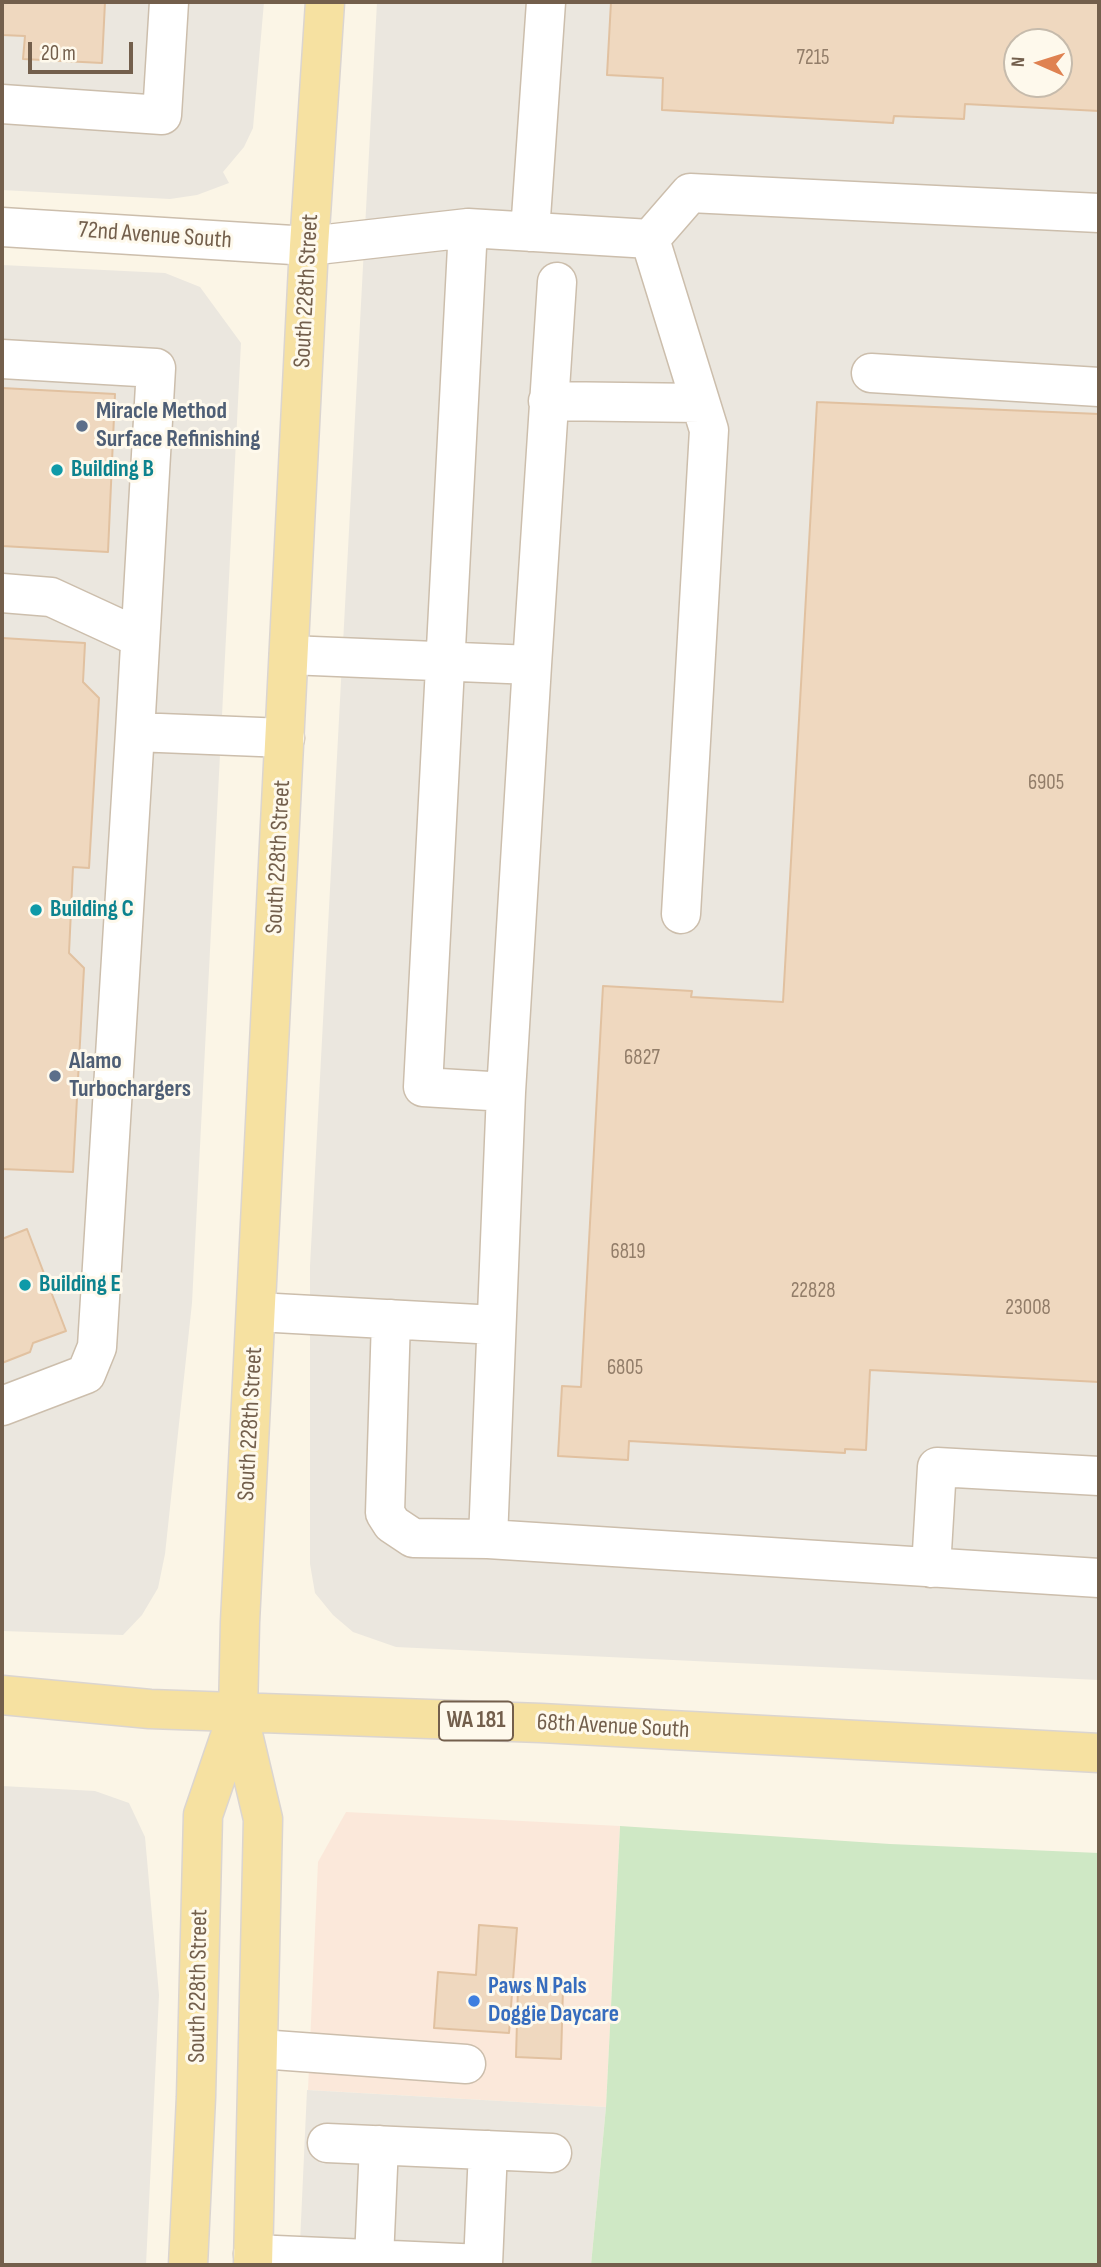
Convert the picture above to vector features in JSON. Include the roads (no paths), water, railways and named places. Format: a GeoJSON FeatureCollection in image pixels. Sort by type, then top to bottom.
{"type":"FeatureCollection","features":[{"type":"Feature","properties":{"kind":"main road","name":"South 228th Street"},"geometry":{"type":"LineString","coordinates":[[253,2259],[260,2049],[263,1819],[238,1713],[240,1622],[309,246],[325,2]]}},
{"type":"Feature","properties":{"kind":"main road","name":"68th Avenue South"},"geometry":{"type":"LineString","coordinates":[[2,1695],[150,1709],[541,1723],[1099,1753]]}},
{"type":"Feature","properties":{"kind":"main road","name":"South 228th Street"},"geometry":{"type":"LineString","coordinates":[[188,2265],[196,2097],[203,1815],[238,1713]]}},
{"type":"Feature","properties":{"kind":"street"},"geometry":{"type":"LineString","coordinates":[[2,104],[162,115],[169,2]]}},
{"type":"Feature","properties":{"kind":"street"},"geometry":{"type":"LineString","coordinates":[[530,232],[546,2]]}},
{"type":"Feature","properties":{"kind":"street"},"geometry":{"type":"LineString","coordinates":[[681,914],[709,430],[650,239],[690,192],[1099,213]]}},
{"type":"Feature","properties":{"kind":"street","name":"72nd Avenue South"},"geometry":{"type":"LineString","coordinates":[[2,227],[309,246],[468,228],[650,239]]}},
{"type":"Feature","properties":{"kind":"street"},"geometry":{"type":"LineString","coordinates":[[468,228],[423,1087],[506,1093]]}},
{"type":"Feature","properties":{"kind":"street"},"geometry":{"type":"LineString","coordinates":[[488,1539],[506,1093],[557,282]]}},
{"type":"Feature","properties":{"kind":"street"},"geometry":{"type":"LineString","coordinates":[[2,359],[156,368],[97,1347],[86,1374],[2,1406]]}},
{"type":"Feature","properties":{"kind":"street"},"geometry":{"type":"LineString","coordinates":[[871,373],[1099,387]]}},
{"type":"Feature","properties":{"kind":"street"},"geometry":{"type":"LineString","coordinates":[[548,401],[700,403]]}},
{"type":"Feature","properties":{"kind":"street"},"geometry":{"type":"LineString","coordinates":[[2,593],[51,597],[140,638]]}},
{"type":"Feature","properties":{"kind":"street"},"geometry":{"type":"LineString","coordinates":[[289,655],[532,665]]}},
{"type":"Feature","properties":{"kind":"street"},"geometry":{"type":"LineString","coordinates":[[135,732],[285,738]]}},
{"type":"Feature","properties":{"kind":"street"},"geometry":{"type":"LineString","coordinates":[[257,1312],[496,1325]]}},
{"type":"Feature","properties":{"kind":"street"},"geometry":{"type":"LineString","coordinates":[[391,1319],[385,1513],[392,1524],[413,1538],[488,1539],[1099,1578]]}},
{"type":"Feature","properties":{"kind":"street"},"geometry":{"type":"LineString","coordinates":[[931,1567],[937,1467],[1099,1476]]}},
{"type":"Feature","properties":{"kind":"street"},"geometry":{"type":"LineString","coordinates":[[260,2049],[466,2064]]}},
{"type":"Feature","properties":{"kind":"street"},"geometry":{"type":"LineString","coordinates":[[327,2143],[552,2152]]}},
{"type":"Feature","properties":{"kind":"street"},"geometry":{"type":"LineString","coordinates":[[374,2259],[379,2145]]}},
{"type":"Feature","properties":{"kind":"street"},"geometry":{"type":"LineString","coordinates":[[253,2259],[374,2259],[483,2264],[488,2150]]}},
{"type":"Feature","properties":{"kind":"place","name":"Miracle Method Surface Refinishing"},"geometry":{"type":"Point","coordinates":[82,426]}},
{"type":"Feature","properties":{"kind":"place","name":"Building B"},"geometry":{"type":"Point","coordinates":[57,470]}},
{"type":"Feature","properties":{"kind":"place","name":"Building C"},"geometry":{"type":"Point","coordinates":[36,910]}},
{"type":"Feature","properties":{"kind":"place","name":"Alamo Turbochargers"},"geometry":{"type":"Point","coordinates":[55,1076]}},
{"type":"Feature","properties":{"kind":"place","name":"Building E"},"geometry":{"type":"Point","coordinates":[25,1285]}},
{"type":"Feature","properties":{"kind":"place","name":"Paws N Pals Doggie Daycare"},"geometry":{"type":"Point","coordinates":[474,2001]}}]}
